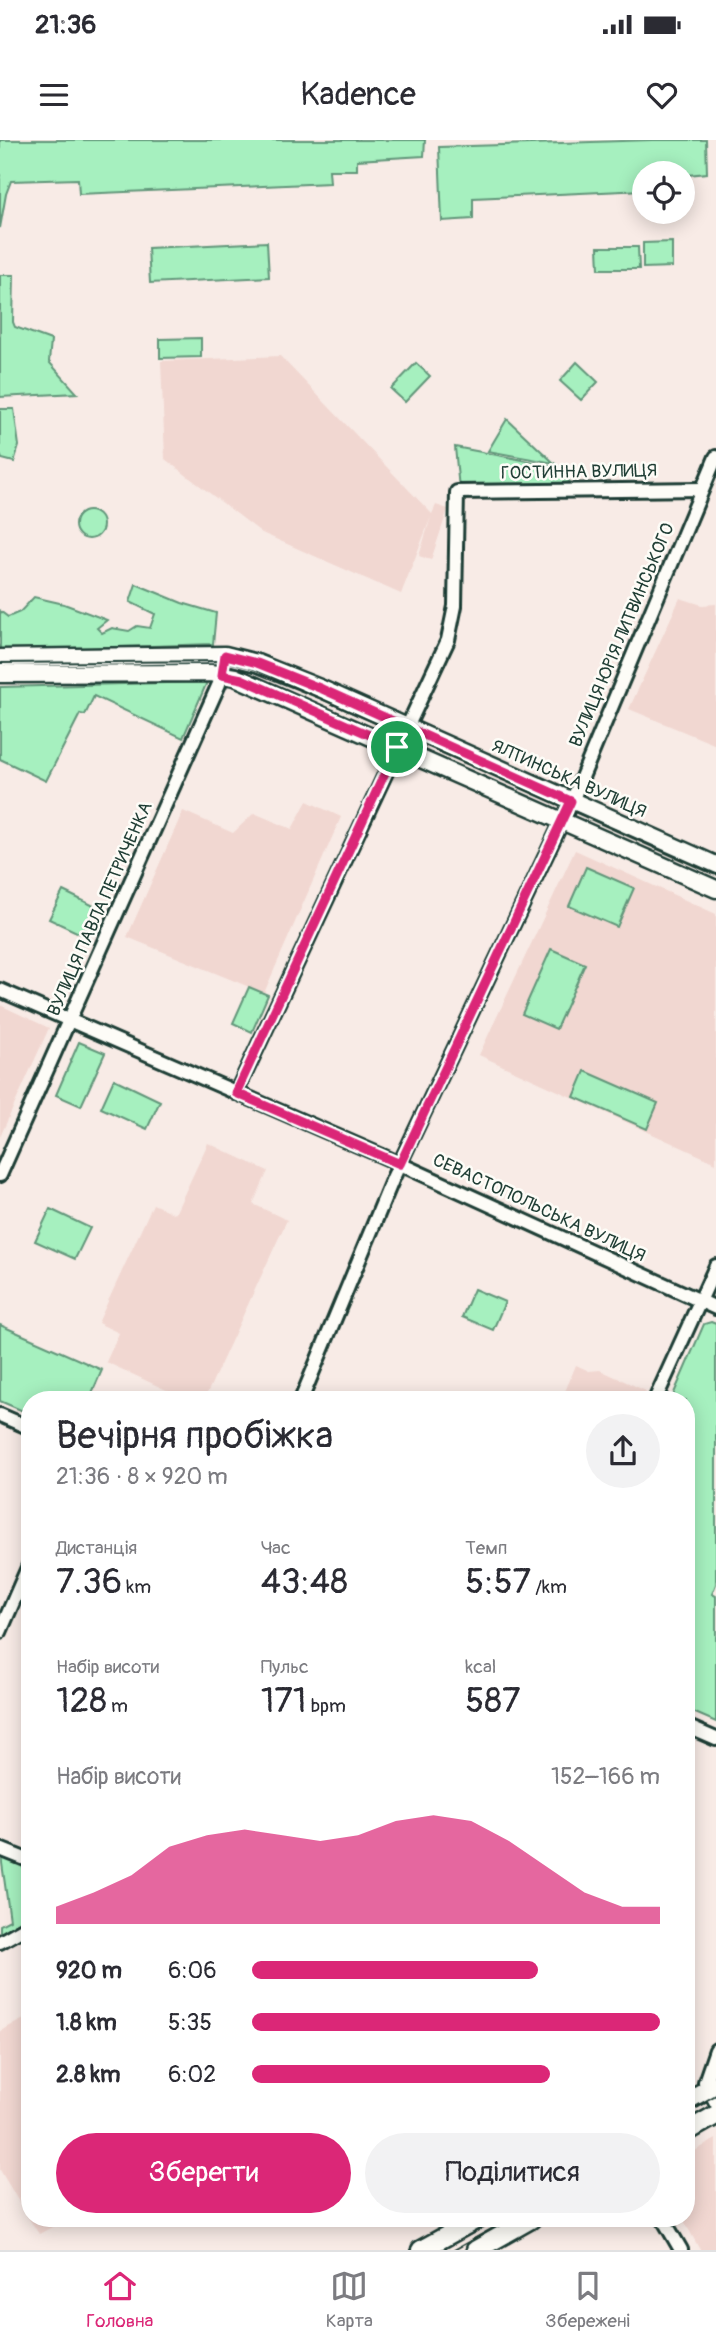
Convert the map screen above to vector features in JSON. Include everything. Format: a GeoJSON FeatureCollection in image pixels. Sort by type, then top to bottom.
{"type":"FeatureCollection","features":[{"type":"Feature","properties":{"kind":"main road"},"geometry":{"type":"LineString","coordinates":[[695,2099],[713,2092]]}},
{"type":"Feature","properties":{"kind":"main road"},"geometry":{"type":"LineString","coordinates":[[695,2127],[716,2115]]}},
{"type":"Feature","properties":{"kind":"main road"},"geometry":{"type":"LineString","coordinates":[[421,2250],[463,2227]]}},
{"type":"Feature","properties":{"kind":"main road"},"geometry":{"type":"LineString","coordinates":[[477,2250],[517,2227]]}},
{"type":"Feature","properties":{"kind":"street","name":"ВУЛИЦЯ ЮРІЯ ЛИТВИНСЬКОГО"},"geometry":{"type":"LineString","coordinates":[[305,1391],[400,1164],[571,801],[716,457]]}},
{"type":"Feature","properties":{"kind":"street","name":"ГОСТИННА ВУЛИЦЯ"},"geometry":{"type":"LineString","coordinates":[[406,727],[448,640],[455,606],[457,492],[702,489]]}},
{"type":"Feature","properties":{"kind":"street","name":"ЯЛТИНСЬКА ВУЛИЦЯ"},"geometry":{"type":"LineString","coordinates":[[0,658],[225,655],[257,663],[716,865]]}},
{"type":"Feature","properties":{"kind":"street","name":"ВУЛИЦЯ ПАВЛА ПЕТРИЧЕНКА"},"geometry":{"type":"LineString","coordinates":[[0,1175],[180,774],[222,675],[225,655]]}},
{"type":"Feature","properties":{"kind":"street"},"geometry":{"type":"LineString","coordinates":[[0,674],[222,675],[242,679],[716,889]]}},
{"type":"Feature","properties":{"kind":"street"},"geometry":{"type":"LineString","coordinates":[[236,1093],[406,727]]}},
{"type":"Feature","properties":{"kind":"street","name":"СЕВАСТОПОЛЬСЬКА ВУЛИЦЯ"},"geometry":{"type":"LineString","coordinates":[[0,990],[400,1164],[716,1308]]}},
{"type":"Feature","properties":{"kind":"street"},"geometry":{"type":"LineString","coordinates":[[659,1391],[716,1266]]}},
{"type":"Feature","properties":{"kind":"street"},"geometry":{"type":"LineString","coordinates":[[0,1415],[21,1425]]}},
{"type":"Feature","properties":{"kind":"street"},"geometry":{"type":"LineString","coordinates":[[0,1632],[21,1584]]}},
{"type":"Feature","properties":{"kind":"street"},"geometry":{"type":"LineString","coordinates":[[695,1730],[716,1739]]}},
{"type":"Feature","properties":{"kind":"street"},"geometry":{"type":"LineString","coordinates":[[0,1849],[21,1857]]}},
{"type":"Feature","properties":{"kind":"street"},"geometry":{"type":"LineString","coordinates":[[0,1942],[21,1930]]}},
{"type":"Feature","properties":{"kind":"street"},"geometry":{"type":"LineString","coordinates":[[713,2092],[705,2082],[716,2050]]}},
{"type":"Feature","properties":{"kind":"street"},"geometry":{"type":"LineString","coordinates":[[668,2227],[681,2250]]}},
{"type":"Feature","properties":{"kind":"shaded area"},"geometry":{"type":"Polygon","coordinates":[[[280,356],[432,514],[436,505],[448,509],[431,560],[419,556],[431,517],[401,594],[262,533],[165,459],[161,361],[280,356]]]}},
{"type":"Feature","properties":{"kind":"shaded area"},"geometry":{"type":"Polygon","coordinates":[[[680,598],[702,605],[716,604],[716,745],[629,709],[680,598]]]}},
{"type":"Feature","properties":{"kind":"shaded area"},"geometry":{"type":"Polygon","coordinates":[[[307,801],[341,817],[264,993],[127,937],[183,811],[233,833],[254,813],[292,829],[307,801]]]}},
{"type":"Feature","properties":{"kind":"shaded area"},"geometry":{"type":"Polygon","coordinates":[[[575,850],[716,914],[716,1163],[479,1055],[575,850]]]}},
{"type":"Feature","properties":{"kind":"shaded area"},"geometry":{"type":"Polygon","coordinates":[[[0,1005],[49,1028],[0,1137],[0,1005]]]}},
{"type":"Feature","properties":{"kind":"shaded area"},"geometry":{"type":"Polygon","coordinates":[[[208,1143],[268,1171],[253,1204],[287,1220],[208,1391],[169,1391],[106,1362],[119,1333],[98,1323],[153,1204],[175,1214],[208,1143]]]}},
{"type":"Feature","properties":{"kind":"shaded area"},"geometry":{"type":"Polygon","coordinates":[[[576,1365],[589,1371],[600,1370],[646,1391],[565,1391],[576,1365]]]}},
{"type":"Feature","properties":{"kind":"shaded area"},"geometry":{"type":"Polygon","coordinates":[[[21,2020],[21,2205],[0,2170],[0,2031],[21,2020]]]}},
{"type":"Feature","properties":{"kind":"shaded area"},"geometry":{"type":"Polygon","coordinates":[[[716,2139],[716,2250],[700,2250],[687,2227],[695,2227],[695,2151],[716,2139]]]}},
{"type":"Feature","properties":{"kind":"shaded area"},"geometry":{"type":"Polygon","coordinates":[[[34,2227],[52,2227],[39,2234],[34,2227]]]}},
{"type":"Feature","properties":{"kind":"green space"},"geometry":{"type":"Polygon","coordinates":[[[0,140],[425,140],[424,156],[357,160],[357,170],[329,170],[330,183],[79,194],[78,179],[11,181],[0,228],[0,140]]]}},
{"type":"Feature","properties":{"kind":"green space"},"geometry":{"type":"Polygon","coordinates":[[[706,140],[707,173],[695,174],[695,161],[632,161],[632,191],[473,198],[473,219],[442,221],[439,147],[706,140]]]}},
{"type":"Feature","properties":{"kind":"green space"},"geometry":{"type":"Polygon","coordinates":[[[267,242],[269,277],[150,283],[148,248],[267,242]]]}},
{"type":"Feature","properties":{"kind":"green space"},"geometry":{"type":"Polygon","coordinates":[[[672,242],[672,267],[643,268],[643,243],[672,242]]]}},
{"type":"Feature","properties":{"kind":"green space"},"geometry":{"type":"Polygon","coordinates":[[[598,247],[638,247],[639,269],[599,269],[598,247]]]}},
{"type":"Feature","properties":{"kind":"green space"},"geometry":{"type":"Polygon","coordinates":[[[0,275],[14,275],[15,327],[51,340],[49,362],[77,393],[0,397],[0,275]]]}},
{"type":"Feature","properties":{"kind":"green space"},"geometry":{"type":"Polygon","coordinates":[[[201,338],[201,357],[160,358],[160,339],[201,338]]]}},
{"type":"Feature","properties":{"kind":"green space"},"geometry":{"type":"Polygon","coordinates":[[[577,362],[598,382],[581,400],[560,381],[577,362]]]}},
{"type":"Feature","properties":{"kind":"green space"},"geometry":{"type":"Polygon","coordinates":[[[416,363],[430,376],[405,402],[391,389],[416,363]]]}},
{"type":"Feature","properties":{"kind":"green space"},"geometry":{"type":"Polygon","coordinates":[[[0,409],[14,409],[19,446],[14,462],[2,459],[0,454],[0,409]]]}},
{"type":"Feature","properties":{"kind":"green space"},"geometry":{"type":"Polygon","coordinates":[[[507,419],[554,463],[488,451],[507,419]]]}},
{"type":"Feature","properties":{"kind":"green space"},"geometry":{"type":"Polygon","coordinates":[[[455,447],[554,466],[574,486],[459,489],[455,447]]]}},
{"type":"Feature","properties":{"kind":"green space"},"geometry":{"type":"Polygon","coordinates":[[[89,511],[99,515],[103,525],[99,535],[89,539],[79,535],[75,525],[79,515],[89,511]]]}},
{"type":"Feature","properties":{"kind":"green space"},"geometry":{"type":"Polygon","coordinates":[[[136,584],[182,603],[216,613],[213,644],[0,651],[0,611],[8,617],[20,612],[34,597],[64,604],[107,620],[97,628],[102,633],[112,628],[129,631],[137,626],[150,628],[155,614],[130,602],[136,584]]]}},
{"type":"Feature","properties":{"kind":"green space"},"geometry":{"type":"Polygon","coordinates":[[[207,682],[183,738],[94,696],[85,715],[80,714],[46,781],[0,759],[0,687],[207,682]]]}},
{"type":"Feature","properties":{"kind":"green space"},"geometry":{"type":"Polygon","coordinates":[[[586,867],[634,888],[617,927],[569,906],[586,867]]]}},
{"type":"Feature","properties":{"kind":"green space"},"geometry":{"type":"Polygon","coordinates":[[[63,891],[96,907],[83,935],[49,919],[63,891]]]}},
{"type":"Feature","properties":{"kind":"green space"},"geometry":{"type":"Polygon","coordinates":[[[551,949],[585,964],[556,1029],[522,1014],[551,949]]]}},
{"type":"Feature","properties":{"kind":"green space"},"geometry":{"type":"Polygon","coordinates":[[[249,987],[268,995],[252,1032],[233,1023],[249,987]]]}},
{"type":"Feature","properties":{"kind":"green space"},"geometry":{"type":"Polygon","coordinates":[[[79,1042],[105,1053],[81,1106],[56,1095],[79,1042]]]}},
{"type":"Feature","properties":{"kind":"green space"},"geometry":{"type":"Polygon","coordinates":[[[585,1071],[658,1103],[647,1129],[574,1097],[585,1071]]]}},
{"type":"Feature","properties":{"kind":"green space"},"geometry":{"type":"Polygon","coordinates":[[[114,1079],[160,1101],[147,1129],[101,1108],[114,1079]]]}},
{"type":"Feature","properties":{"kind":"green space"},"geometry":{"type":"Polygon","coordinates":[[[50,1209],[90,1228],[75,1259],[35,1241],[50,1209]]]}},
{"type":"Feature","properties":{"kind":"green space"},"geometry":{"type":"Polygon","coordinates":[[[474,1289],[505,1302],[493,1330],[462,1317],[474,1289]]]}},
{"type":"Feature","properties":{"kind":"green space"},"geometry":{"type":"Polygon","coordinates":[[[704,1324],[716,1324],[716,1584],[712,1594],[716,1596],[716,1722],[695,1713],[695,1391],[675,1391],[704,1324]]]}},
{"type":"Feature","properties":{"kind":"green space"},"geometry":{"type":"Polygon","coordinates":[[[0,1325],[102,1370],[93,1391],[21,1391],[21,1410],[0,1401],[0,1325]]]}},
{"type":"Feature","properties":{"kind":"green space"},"geometry":{"type":"Polygon","coordinates":[[[0,1849],[21,1857],[21,1929],[0,1942],[0,1925],[10,1920],[0,1849]]]}},
{"type":"Feature","properties":{"kind":"tram line"},"geometry":{"type":"LineString","coordinates":[[0,663],[224,661],[252,668],[716,874]]}},
{"type":"Feature","properties":{"kind":"tram line"},"geometry":{"type":"LineString","coordinates":[[695,2107],[716,2095]]}},
{"type":"Feature","properties":{"kind":"tram line"},"geometry":{"type":"LineString","coordinates":[[454,2250],[495,2227]]}},
{"type":"Feature","properties":{"kind":"route"},"geometry":{"type":"LineString","coordinates":[[225,655],[257,663],[322,689],[571,801],[400,1164],[236,1093],[397,747],[242,679],[222,675],[225,655]]}}]}
